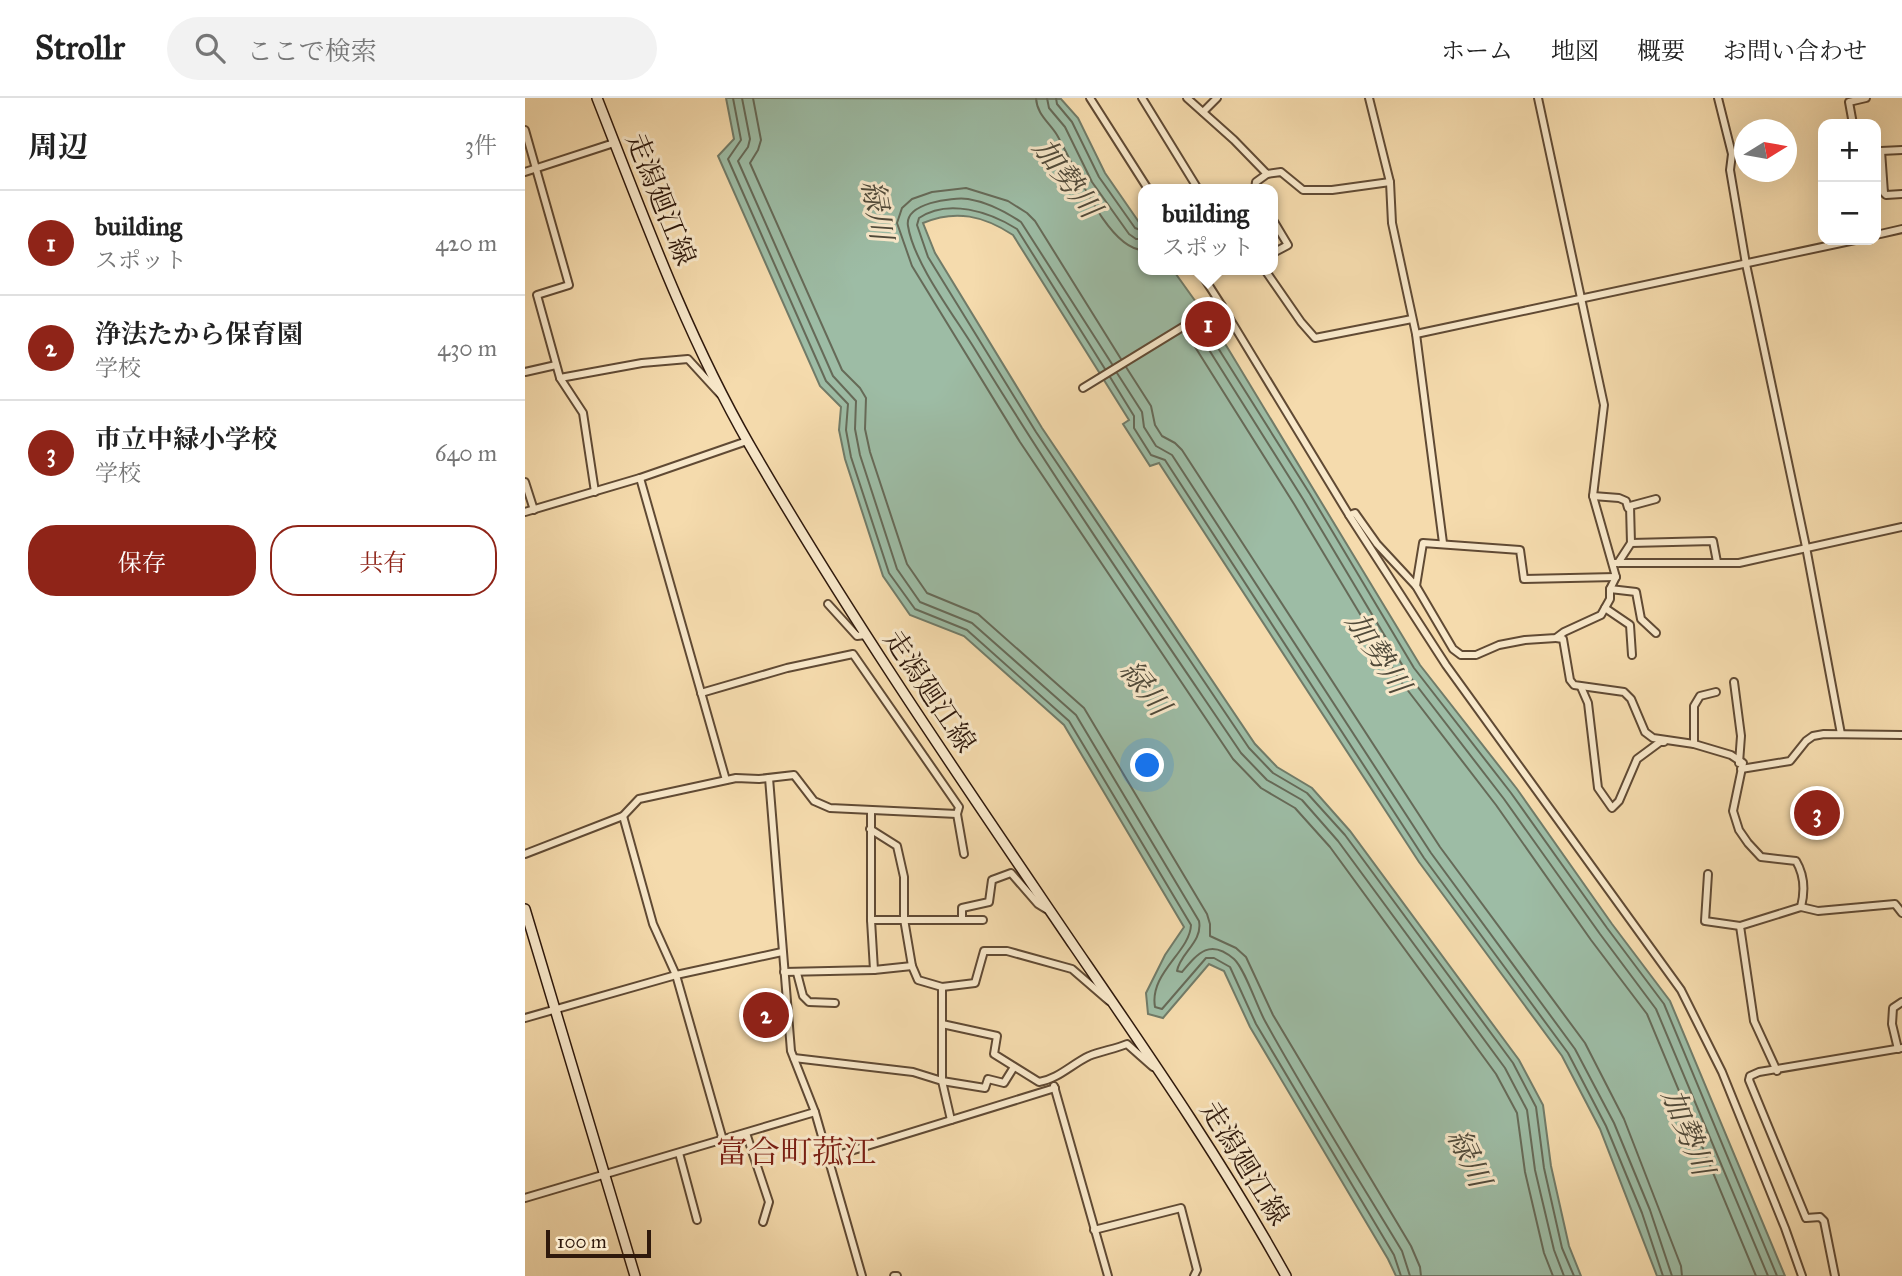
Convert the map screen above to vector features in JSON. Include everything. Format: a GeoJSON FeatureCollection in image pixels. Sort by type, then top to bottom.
{"type":"FeatureCollection","features":[{"type":"Feature","properties":{"kind":"main road","name":"走潟廻江線"},"geometry":{"type":"LineString","coordinates":[[597,98],[676,298],[747,441],[866,635],[1227,1173],[1286,1276]]}},
{"type":"Feature","properties":{"kind":"main road"},"geometry":{"type":"LineString","coordinates":[[525,909],[635,1276]]}},
{"type":"Feature","properties":{"kind":"street"},"geometry":{"type":"LineString","coordinates":[[1090,98],[1145,184]]}},
{"type":"Feature","properties":{"kind":"street"},"geometry":{"type":"LineString","coordinates":[[1142,98],[1195,184]]}},
{"type":"Feature","properties":{"kind":"street"},"geometry":{"type":"LineString","coordinates":[[1187,98],[1266,174]]}},
{"type":"Feature","properties":{"kind":"street"},"geometry":{"type":"LineString","coordinates":[[1203,112],[1217,98]]}},
{"type":"Feature","properties":{"kind":"street"},"geometry":{"type":"LineString","coordinates":[[1369,98],[1390,182],[1392,223],[1416,334],[1443,543]]}},
{"type":"Feature","properties":{"kind":"street"},"geometry":{"type":"LineString","coordinates":[[1538,98],[1604,405],[1593,496],[1616,563],[1616,577],[1610,589],[1610,599],[1601,615],[1556,638]]}},
{"type":"Feature","properties":{"kind":"street"},"geometry":{"type":"LineString","coordinates":[[1718,98],[1732,154],[1730,170],[1746,264],[1806,547],[1841,734]]}},
{"type":"Feature","properties":{"kind":"street"},"geometry":{"type":"LineString","coordinates":[[1852,119],[1849,102],[1866,98]]}},
{"type":"Feature","properties":{"kind":"street"},"geometry":{"type":"LineString","coordinates":[[525,130],[569,285],[537,295],[560,378],[583,413],[595,492]]}},
{"type":"Feature","properties":{"kind":"street"},"geometry":{"type":"LineString","coordinates":[[525,172],[614,143]]}},
{"type":"Feature","properties":{"kind":"street"},"geometry":{"type":"LineString","coordinates":[[1881,151],[1902,150]]}},
{"type":"Feature","properties":{"kind":"street"},"geometry":{"type":"LineString","coordinates":[[1256,184],[1266,174],[1281,172],[1303,190],[1332,190],[1390,182]]}},
{"type":"Feature","properties":{"kind":"street"},"geometry":{"type":"LineString","coordinates":[[1881,172],[1884,193],[1902,194]]}},
{"type":"Feature","properties":{"kind":"street"},"geometry":{"type":"LineString","coordinates":[[1278,228],[1288,245],[1278,250]]}},
{"type":"Feature","properties":{"kind":"street"},"geometry":{"type":"LineString","coordinates":[[1881,234],[1902,229]]}},
{"type":"Feature","properties":{"kind":"street"},"geometry":{"type":"LineString","coordinates":[[1416,334],[1832,245]]}},
{"type":"Feature","properties":{"kind":"street"},"geometry":{"type":"LineString","coordinates":[[1202,275],[1349,515],[1446,665],[1681,990],[1722,1072],[1786,1228],[1802,1276]]}},
{"type":"Feature","properties":{"kind":"street"},"geometry":{"type":"LineString","coordinates":[[1268,275],[1315,338],[1412,319]]}},
{"type":"Feature","properties":{"kind":"street"},"geometry":{"type":"LineString","coordinates":[[1083,388],[1219,306]]}},
{"type":"Feature","properties":{"kind":"street"},"geometry":{"type":"LineString","coordinates":[[560,378],[642,363],[688,359],[727,402]]}},
{"type":"Feature","properties":{"kind":"street"},"geometry":{"type":"LineString","coordinates":[[525,372],[556,365]]}},
{"type":"Feature","properties":{"kind":"street"},"geometry":{"type":"LineString","coordinates":[[525,512],[640,478],[747,441]]}},
{"type":"Feature","properties":{"kind":"street"},"geometry":{"type":"LineString","coordinates":[[640,478],[726,780]]}},
{"type":"Feature","properties":{"kind":"street"},"geometry":{"type":"LineString","coordinates":[[525,482],[534,510]]}},
{"type":"Feature","properties":{"kind":"street"},"geometry":{"type":"LineString","coordinates":[[1593,496],[1626,501],[1633,536],[1616,563]]}},
{"type":"Feature","properties":{"kind":"street"},"geometry":{"type":"LineString","coordinates":[[1629,510],[1630,506],[1656,499]]}},
{"type":"Feature","properties":{"kind":"street"},"geometry":{"type":"LineString","coordinates":[[1349,515],[1355,513],[1377,544],[1416,586],[1453,649],[1461,655],[1476,655],[1499,645],[1525,640],[1563,639],[1570,680],[1574,685],[1624,692],[1631,699],[1646,732],[1669,742]]}},
{"type":"Feature","properties":{"kind":"street"},"geometry":{"type":"LineString","coordinates":[[1616,563],[1739,563],[1902,527]]}},
{"type":"Feature","properties":{"kind":"street"},"geometry":{"type":"LineString","coordinates":[[1631,543],[1713,541],[1717,562]]}},
{"type":"Feature","properties":{"kind":"street"},"geometry":{"type":"LineString","coordinates":[[1416,586],[1423,543],[1520,550],[1524,579],[1616,577]]}},
{"type":"Feature","properties":{"kind":"street"},"geometry":{"type":"LineString","coordinates":[[1610,589],[1636,592],[1641,619],[1656,633]]}},
{"type":"Feature","properties":{"kind":"street"},"geometry":{"type":"LineString","coordinates":[[828,604],[857,636],[866,635]]}},
{"type":"Feature","properties":{"kind":"street"},"geometry":{"type":"LineString","coordinates":[[1605,608],[1630,625]]}},
{"type":"Feature","properties":{"kind":"street"},"geometry":{"type":"LineString","coordinates":[[1630,625],[1643,621]]}},
{"type":"Feature","properties":{"kind":"street"},"geometry":{"type":"LineString","coordinates":[[1630,625],[1632,655]]}},
{"type":"Feature","properties":{"kind":"street"},"geometry":{"type":"LineString","coordinates":[[701,693],[787,668],[853,654],[959,807],[957,814],[964,854]]}},
{"type":"Feature","properties":{"kind":"street"},"geometry":{"type":"LineString","coordinates":[[1734,682],[1741,736],[1740,766],[1733,811],[1739,830],[1761,857],[1796,861],[1801,870],[1804,888],[1801,907]]}},
{"type":"Feature","properties":{"kind":"street"},"geometry":{"type":"LineString","coordinates":[[1581,687],[1588,703],[1598,788],[1612,807],[1619,802],[1637,759],[1660,742],[1694,744],[1731,755],[1740,766]]}},
{"type":"Feature","properties":{"kind":"street"},"geometry":{"type":"LineString","coordinates":[[1694,744],[1694,706],[1700,696],[1717,692]]}},
{"type":"Feature","properties":{"kind":"street"},"geometry":{"type":"LineString","coordinates":[[1740,766],[1790,761],[1813,736],[1902,735]]}},
{"type":"Feature","properties":{"kind":"street"},"geometry":{"type":"LineString","coordinates":[[525,854],[623,816],[639,799],[726,780],[794,775],[814,802],[830,808],[957,814]]}},
{"type":"Feature","properties":{"kind":"street"},"geometry":{"type":"LineString","coordinates":[[769,778],[791,1051],[815,1112],[862,1276]]}},
{"type":"Feature","properties":{"kind":"street"},"geometry":{"type":"LineString","coordinates":[[871,811],[874,970]]}},
{"type":"Feature","properties":{"kind":"street"},"geometry":{"type":"LineString","coordinates":[[623,816],[653,924],[676,975],[723,1140]]}},
{"type":"Feature","properties":{"kind":"street"},"geometry":{"type":"LineString","coordinates":[[870,830],[897,846],[904,877],[904,921],[912,966],[918,980],[942,987],[975,983],[984,951],[1007,951],[1072,969],[1116,1008]]}},
{"type":"Feature","properties":{"kind":"street"},"geometry":{"type":"LineString","coordinates":[[962,919],[962,908],[989,902],[992,880],[1011,873],[1038,904],[1051,912]]}},
{"type":"Feature","properties":{"kind":"street"},"geometry":{"type":"LineString","coordinates":[[1708,874],[1705,921],[1740,926],[1801,907],[1818,911],[1895,904],[1902,912]]}},
{"type":"Feature","properties":{"kind":"street"},"geometry":{"type":"LineString","coordinates":[[871,920],[983,920]]}},
{"type":"Feature","properties":{"kind":"street"},"geometry":{"type":"LineString","coordinates":[[1740,926],[1754,1021],[1777,1071]]}},
{"type":"Feature","properties":{"kind":"street"},"geometry":{"type":"LineString","coordinates":[[525,1018],[676,975],[782,951]]}},
{"type":"Feature","properties":{"kind":"street"},"geometry":{"type":"LineString","coordinates":[[784,972],[874,970],[912,966]]}},
{"type":"Feature","properties":{"kind":"street"},"geometry":{"type":"LineString","coordinates":[[797,973],[803,996],[809,1002],[835,1003]]}},
{"type":"Feature","properties":{"kind":"street"},"geometry":{"type":"LineString","coordinates":[[942,987],[942,1081],[951,1120]]}},
{"type":"Feature","properties":{"kind":"street"},"geometry":{"type":"LineString","coordinates":[[1835,1276],[1824,1221],[1820,1217],[1806,1218],[1749,1080],[1750,1076],[1759,1072],[1900,1049],[1892,1024],[1893,1008],[1902,1002]]}},
{"type":"Feature","properties":{"kind":"street"},"geometry":{"type":"LineString","coordinates":[[942,1024],[997,1035],[994,1054],[1039,1082],[1052,1080],[1060,1072],[1091,1055],[1127,1044],[1160,1073]]}},
{"type":"Feature","properties":{"kind":"street"},"geometry":{"type":"LineString","coordinates":[[794,1058],[913,1072],[942,1081],[985,1088],[988,1079],[1004,1083],[1014,1067]]}},
{"type":"Feature","properties":{"kind":"street"},"geometry":{"type":"LineString","coordinates":[[1052,1080],[1108,1276]]}},
{"type":"Feature","properties":{"kind":"street"},"geometry":{"type":"LineString","coordinates":[[828,1158],[1055,1088]]}},
{"type":"Feature","properties":{"kind":"street"},"geometry":{"type":"LineString","coordinates":[[525,1198],[815,1112]]}},
{"type":"Feature","properties":{"kind":"street"},"geometry":{"type":"LineString","coordinates":[[746,1133],[769,1202],[763,1222]]}},
{"type":"Feature","properties":{"kind":"street"},"geometry":{"type":"LineString","coordinates":[[679,1153],[697,1220]]}},
{"type":"Feature","properties":{"kind":"street"},"geometry":{"type":"LineString","coordinates":[[1094,1230],[1181,1208],[1197,1270],[1194,1276]]}},
{"type":"Feature","properties":{"kind":"water"},"geometry":{"type":"Polygon","coordinates":[[[726,98],[1061,99],[1078,118],[1105,173],[1138,221],[1138,275],[1177,275],[1221,337],[1420,665],[1517,789],[1670,1001],[1785,1276],[1657,1276],[1600,1129],[1562,1056],[1419,862],[1159,463],[1150,466],[1123,424],[1129,420],[1013,235],[980,219],[947,216],[935,219],[923,223],[935,253],[1042,428],[1255,744],[1277,767],[1312,788],[1350,831],[1519,1060],[1543,1105],[1551,1166],[1569,1246],[1581,1276],[1396,1276],[1250,1027],[1224,971],[1209,964],[1163,1018],[1148,1014],[1146,993],[1165,955],[1184,927],[1064,725],[964,636],[910,615],[883,576],[845,459],[839,430],[841,407],[820,386],[718,156],[734,139],[726,98]]]}},
{"type":"Feature","properties":{"kind":"place","name":"building"},"geometry":{"type":"Point","coordinates":[1208,324]}},
{"type":"Feature","properties":{"kind":"place","name":"市立中緑小学校"},"geometry":{"type":"Point","coordinates":[1817,813]}},
{"type":"Feature","properties":{"kind":"place","name":"浄法たから保育園"},"geometry":{"type":"Point","coordinates":[766,1015]}},
{"type":"Feature","properties":{"kind":"district","name":"富合町菰江"},"geometry":{"type":"Point","coordinates":[796,1152]}},
{"type":"Feature","properties":{"kind":"water label","name":"加勢川"},"geometry":{"type":"Point","coordinates":[1067,178]}},
{"type":"Feature","properties":{"kind":"water label","name":"緑川"},"geometry":{"type":"Point","coordinates":[877,210]}},
{"type":"Feature","properties":{"kind":"water label","name":"加勢川"},"geometry":{"type":"Point","coordinates":[1378,653]}},
{"type":"Feature","properties":{"kind":"water label","name":"緑川"},"geometry":{"type":"Point","coordinates":[1145,688]}},
{"type":"Feature","properties":{"kind":"water label","name":"加勢川"},"geometry":{"type":"Point","coordinates":[1688,1132]}},
{"type":"Feature","properties":{"kind":"water label","name":"緑川"},"geometry":{"type":"Point","coordinates":[1469,1158]}}]}
